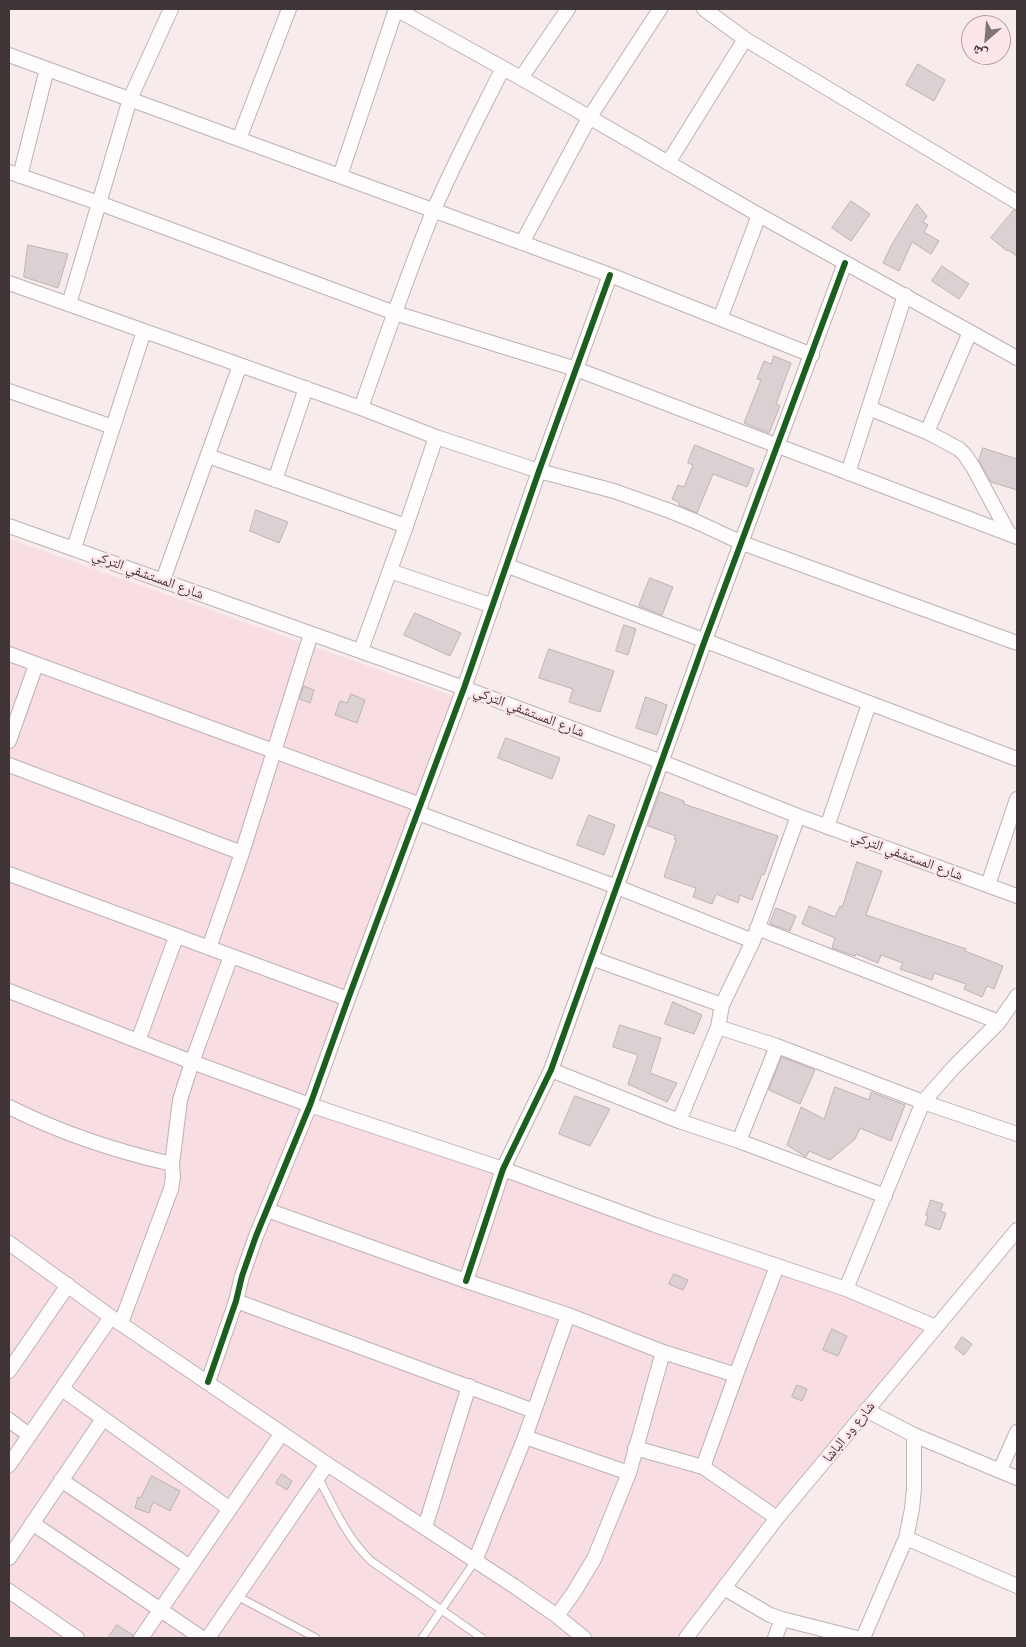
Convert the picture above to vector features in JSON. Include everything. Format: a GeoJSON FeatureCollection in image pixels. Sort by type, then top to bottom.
{"type":"FeatureCollection","features":[{"type":"Feature","properties":{"kind":"street"},"geometry":{"type":"LineString","coordinates":[[69,304],[130,99],[171,9]]}},
{"type":"Feature","properties":{"kind":"street"},"geometry":{"type":"LineString","coordinates":[[239,139],[288,9]]}},
{"type":"Feature","properties":{"kind":"street"},"geometry":{"type":"LineString","coordinates":[[340,176],[396,9],[521,78],[759,215],[1017,358]]}},
{"type":"Feature","properties":{"kind":"street"},"geometry":{"type":"LineString","coordinates":[[521,78],[568,9]]}},
{"type":"Feature","properties":{"kind":"street"},"geometry":{"type":"LineString","coordinates":[[522,243],[589,118],[660,9]]}},
{"type":"Feature","properties":{"kind":"street"},"geometry":{"type":"LineString","coordinates":[[704,9],[745,39],[1017,202]]}},
{"type":"Feature","properties":{"kind":"street"},"geometry":{"type":"LineString","coordinates":[[668,163],[745,39]]}},
{"type":"Feature","properties":{"kind":"street"},"geometry":{"type":"LineString","coordinates":[[9,55],[610,275],[812,355]]}},
{"type":"Feature","properties":{"kind":"street"},"geometry":{"type":"LineString","coordinates":[[361,408],[434,212],[460,153],[503,68]]}},
{"type":"Feature","properties":{"kind":"street"},"geometry":{"type":"LineString","coordinates":[[47,69],[15,174],[99,203],[395,313],[576,369],[1013,536]]}},
{"type":"Feature","properties":{"kind":"street"},"geometry":{"type":"LineString","coordinates":[[720,319],[759,215]]}},
{"type":"Feature","properties":{"kind":"street"},"geometry":{"type":"LineString","coordinates":[[466,1281],[504,1169],[550,1070],[845,263]]}},
{"type":"Feature","properties":{"kind":"street"},"geometry":{"type":"LineString","coordinates":[[208,1382],[236,1301],[242,1276],[310,1105],[464,688],[508,566],[539,471],[610,275]]}},
{"type":"Feature","properties":{"kind":"street"},"geometry":{"type":"LineString","coordinates":[[9,283],[306,388],[436,437],[539,471],[614,491],[697,522],[742,544],[1017,643]]}},
{"type":"Feature","properties":{"kind":"street"},"geometry":{"type":"LineString","coordinates":[[848,473],[905,295]]}},
{"type":"Feature","properties":{"kind":"street"},"geometry":{"type":"LineString","coordinates":[[74,548],[144,331]]}},
{"type":"Feature","properties":{"kind":"street"},"geometry":{"type":"LineString","coordinates":[[927,432],[970,332]]}},
{"type":"Feature","properties":{"kind":"street"},"geometry":{"type":"LineString","coordinates":[[163,580],[240,365]]}},
{"type":"Feature","properties":{"kind":"street"},"geometry":{"type":"LineString","coordinates":[[275,480],[306,388]]}},
{"type":"Feature","properties":{"kind":"street"},"geometry":{"type":"LineString","coordinates":[[9,391],[113,428]]}},
{"type":"Feature","properties":{"kind":"street"},"geometry":{"type":"LineString","coordinates":[[869,408],[927,432],[958,449],[965,455],[1013,536]]}},
{"type":"Feature","properties":{"kind":"street"},"geometry":{"type":"LineString","coordinates":[[361,650],[436,437]]}},
{"type":"Feature","properties":{"kind":"street"},"geometry":{"type":"LineString","coordinates":[[208,456],[406,526]]}},
{"type":"Feature","properties":{"kind":"street","name":"شارع المستشفي التركي"},"geometry":{"type":"LineString","coordinates":[[9,526],[361,650],[662,762],[798,816],[1017,896]]}},
{"type":"Feature","properties":{"kind":"street"},"geometry":{"type":"LineString","coordinates":[[508,566],[1017,759]]}},
{"type":"Feature","properties":{"kind":"street"},"geometry":{"type":"LineString","coordinates":[[390,571],[493,606]]}},
{"type":"Feature","properties":{"kind":"street"},"geometry":{"type":"LineString","coordinates":[[209,948],[242,853],[312,634]]}},
{"type":"Feature","properties":{"kind":"street"},"geometry":{"type":"LineString","coordinates":[[9,654],[36,666],[275,752],[617,887],[755,934],[999,1022]]}},
{"type":"Feature","properties":{"kind":"street"},"geometry":{"type":"LineString","coordinates":[[9,741],[36,666]]}},
{"type":"Feature","properties":{"kind":"street"},"geometry":{"type":"LineString","coordinates":[[827,826],[869,704]]}},
{"type":"Feature","properties":{"kind":"street"},"geometry":{"type":"LineString","coordinates":[[9,765],[242,853]]}},
{"type":"Feature","properties":{"kind":"street"},"geometry":{"type":"LineString","coordinates":[[988,885],[1017,800]]}},
{"type":"Feature","properties":{"kind":"street"},"geometry":{"type":"LineString","coordinates":[[679,1121],[718,1027],[722,1005],[755,934],[798,816]]}},
{"type":"Feature","properties":{"kind":"street"},"geometry":{"type":"LineString","coordinates":[[9,874],[348,999]]}},
{"type":"Feature","properties":{"kind":"street"},"geometry":{"type":"LineString","coordinates":[[138,1041],[176,937]]}},
{"type":"Feature","properties":{"kind":"street"},"geometry":{"type":"LineString","coordinates":[[9,1465],[62,1389],[116,1320],[171,1190],[172,1164],[180,1100],[231,956]]}},
{"type":"Feature","properties":{"kind":"street"},"geometry":{"type":"LineString","coordinates":[[591,958],[722,1005]]}},
{"type":"Feature","properties":{"kind":"street"},"geometry":{"type":"LineString","coordinates":[[9,991],[192,1062],[310,1105],[504,1169],[655,1226],[846,1289],[936,1327]]}},
{"type":"Feature","properties":{"kind":"street"},"geometry":{"type":"LineString","coordinates":[[846,1289],[923,1102],[954,1067],[999,1022],[1017,996]]}},
{"type":"Feature","properties":{"kind":"street"},"geometry":{"type":"LineString","coordinates":[[718,1027],[777,1046],[923,1102],[1017,1134]]}},
{"type":"Feature","properties":{"kind":"street"},"geometry":{"type":"LineString","coordinates":[[739,1141],[777,1046]]}},
{"type":"Feature","properties":{"kind":"street"},"geometry":{"type":"LineString","coordinates":[[550,1070],[679,1121],[739,1141],[885,1196]]}},
{"type":"Feature","properties":{"kind":"street"},"geometry":{"type":"LineString","coordinates":[[9,1107],[35,1120],[97,1144],[172,1164]]}},
{"type":"Feature","properties":{"kind":"street"},"geometry":{"type":"LineString","coordinates":[[267,1210],[568,1315],[663,1352],[736,1375]]}},
{"type":"Feature","properties":{"kind":"street","name":"شارع ود الباشا"},"geometry":{"type":"LineString","coordinates":[[686,1638],[777,1518],[1016,1233]]}},
{"type":"Feature","properties":{"kind":"street"},"geometry":{"type":"LineString","coordinates":[[9,1243],[116,1320],[327,1464],[514,1586],[557,1616],[584,1638]]}},
{"type":"Feature","properties":{"kind":"street"},"geometry":{"type":"LineString","coordinates":[[703,1467],[778,1266]]}},
{"type":"Feature","properties":{"kind":"street"},"geometry":{"type":"LineString","coordinates":[[9,1370],[13,1355],[68,1285]]}},
{"type":"Feature","properties":{"kind":"street"},"geometry":{"type":"LineString","coordinates":[[236,1301],[534,1410]]}},
{"type":"Feature","properties":{"kind":"street"},"geometry":{"type":"LineString","coordinates":[[475,1561],[525,1437],[568,1315]]}},
{"type":"Feature","properties":{"kind":"street"},"geometry":{"type":"LineString","coordinates":[[557,1616],[594,1559],[629,1474],[663,1352]]}},
{"type":"Feature","properties":{"kind":"street"},"geometry":{"type":"LineString","coordinates":[[425,1527],[469,1386]]}},
{"type":"Feature","properties":{"kind":"street"},"geometry":{"type":"LineString","coordinates":[[62,1389],[230,1509]]}},
{"type":"Feature","properties":{"kind":"street"},"geometry":{"type":"LineString","coordinates":[[866,1410],[914,1435],[1017,1478]]}},
{"type":"Feature","properties":{"kind":"street"},"geometry":{"type":"LineString","coordinates":[[9,1558],[103,1419]]}},
{"type":"Feature","properties":{"kind":"street"},"geometry":{"type":"LineString","coordinates":[[9,1420],[29,1435]]}},
{"type":"Feature","properties":{"kind":"street"},"geometry":{"type":"LineString","coordinates":[[1000,1470],[1017,1432]]}},
{"type":"Feature","properties":{"kind":"street"},"geometry":{"type":"LineString","coordinates":[[141,1638],[282,1433]]}},
{"type":"Feature","properties":{"kind":"street"},"geometry":{"type":"LineString","coordinates":[[863,1638],[906,1538],[914,1489],[914,1435]]}},
{"type":"Feature","properties":{"kind":"street"},"geometry":{"type":"LineString","coordinates":[[525,1437],[629,1474]]}},
{"type":"Feature","properties":{"kind":"street"},"geometry":{"type":"LineString","coordinates":[[635,1448],[703,1467],[777,1518]]}},
{"type":"Feature","properties":{"kind":"street"},"geometry":{"type":"LineString","coordinates":[[208,1638],[327,1464]]}},
{"type":"Feature","properties":{"kind":"street"},"geometry":{"type":"LineString","coordinates":[[61,1480],[190,1566]]}},
{"type":"Feature","properties":{"kind":"street"},"geometry":{"type":"LineString","coordinates":[[32,1523],[202,1638]]}},
{"type":"Feature","properties":{"kind":"street"},"geometry":{"type":"LineString","coordinates":[[906,1538],[1017,1586]]}},
{"type":"Feature","properties":{"kind":"street"},"geometry":{"type":"LineString","coordinates":[[724,1588],[770,1615],[856,1638]]}},
{"type":"Feature","properties":{"kind":"street"},"geometry":{"type":"LineString","coordinates":[[9,1591],[77,1638]]}},
{"type":"Feature","properties":{"kind":"street"},"geometry":{"type":"LineString","coordinates":[[775,1638],[782,1619]]}},
{"type":"Feature","properties":{"kind":"lane"},"geometry":{"type":"LineString","coordinates":[[318,1477],[349,1536],[371,1561],[482,1638]]}},
{"type":"Feature","properties":{"kind":"lane"},"geometry":{"type":"LineString","coordinates":[[422,1638],[475,1561]]}},
{"type":"Feature","properties":{"kind":"lane"},"geometry":{"type":"LineString","coordinates":[[237,1596],[316,1638]]}},
{"type":"Feature","properties":{"kind":"shaded area"},"geometry":{"type":"Polygon","coordinates":[[[9,539],[453,696],[328,1079],[318,1104],[567,1192],[925,1328],[740,1566],[681,1638],[9,1638],[9,539]]]}},
{"type":"Feature","properties":{"kind":"building"},"geometry":{"type":"Polygon","coordinates":[[[918,64],[945,80],[934,101],[906,85],[918,64]]]}},
{"type":"Feature","properties":{"kind":"building"},"geometry":{"type":"Polygon","coordinates":[[[851,201],[870,214],[851,241],[832,228],[851,201]]]}},
{"type":"Feature","properties":{"kind":"building"},"geometry":{"type":"Polygon","coordinates":[[[917,204],[927,216],[923,222],[928,225],[924,232],[939,241],[931,254],[912,242],[899,271],[883,263],[891,246],[917,204]]]}},
{"type":"Feature","properties":{"kind":"building"},"geometry":{"type":"Polygon","coordinates":[[[1014,210],[1017,211],[1017,256],[1007,251],[991,238],[1014,210]]]}},
{"type":"Feature","properties":{"kind":"building"},"geometry":{"type":"Polygon","coordinates":[[[28,245],[68,254],[58,288],[24,277],[28,245]]]}},
{"type":"Feature","properties":{"kind":"building"},"geometry":{"type":"Polygon","coordinates":[[[942,266],[969,284],[959,299],[932,281],[942,266]]]}},
{"type":"Feature","properties":{"kind":"building"},"geometry":{"type":"Polygon","coordinates":[[[774,356],[791,363],[776,404],[780,406],[769,433],[744,423],[761,380],[757,379],[764,361],[771,364],[774,356]]]}},
{"type":"Feature","properties":{"kind":"building"},"geometry":{"type":"Polygon","coordinates":[[[695,445],[754,469],[747,487],[713,474],[697,513],[679,505],[679,502],[672,499],[678,485],[684,487],[693,465],[688,463],[695,445]]]}},
{"type":"Feature","properties":{"kind":"building"},"geometry":{"type":"Polygon","coordinates":[[[983,448],[1017,459],[1017,490],[991,482],[979,461],[983,448]]]}},
{"type":"Feature","properties":{"kind":"building"},"geometry":{"type":"Polygon","coordinates":[[[256,510],[288,522],[279,543],[250,531],[256,510]]]}},
{"type":"Feature","properties":{"kind":"building"},"geometry":{"type":"Polygon","coordinates":[[[650,578],[673,587],[662,615],[639,606],[650,578]]]}},
{"type":"Feature","properties":{"kind":"building"},"geometry":{"type":"Polygon","coordinates":[[[415,613],[461,633],[450,656],[404,635],[415,613]]]}},
{"type":"Feature","properties":{"kind":"building"},"geometry":{"type":"Polygon","coordinates":[[[624,625],[636,629],[628,655],[616,651],[624,625]]]}},
{"type":"Feature","properties":{"kind":"building"},"geometry":{"type":"Polygon","coordinates":[[[549,649],[614,671],[600,712],[569,702],[573,689],[539,678],[549,649]]]}},
{"type":"Feature","properties":{"kind":"building"},"geometry":{"type":"Polygon","coordinates":[[[304,686],[314,690],[310,703],[300,699],[304,686]]]}},
{"type":"Feature","properties":{"kind":"building"},"geometry":{"type":"Polygon","coordinates":[[[351,694],[365,700],[357,723],[335,715],[340,701],[347,703],[351,694]]]}},
{"type":"Feature","properties":{"kind":"building"},"geometry":{"type":"Polygon","coordinates":[[[646,697],[667,705],[657,735],[636,728],[646,697]]]}},
{"type":"Feature","properties":{"kind":"building"},"geometry":{"type":"Polygon","coordinates":[[[506,738],[560,758],[552,779],[498,758],[506,738]]]}},
{"type":"Feature","properties":{"kind":"building"},"geometry":{"type":"Polygon","coordinates":[[[660,792],[684,801],[684,804],[778,836],[764,875],[762,874],[752,900],[740,895],[738,903],[716,894],[712,904],[693,897],[696,888],[664,877],[676,836],[648,826],[660,792]]]}},
{"type":"Feature","properties":{"kind":"building"},"geometry":{"type":"Polygon","coordinates":[[[589,815],[615,825],[604,855],[577,845],[589,815]]]}},
{"type":"Feature","properties":{"kind":"building"},"geometry":{"type":"Polygon","coordinates":[[[857,862],[882,871],[866,915],[966,949],[965,951],[1003,966],[994,989],[987,986],[982,997],[964,989],[966,984],[934,973],[932,980],[900,969],[903,963],[881,955],[878,963],[856,954],[855,956],[832,948],[835,938],[802,924],[809,906],[835,917],[840,906],[842,907],[857,862]]]}},
{"type":"Feature","properties":{"kind":"building"},"geometry":{"type":"Polygon","coordinates":[[[776,908],[796,916],[790,931],[770,924],[776,908]]]}},
{"type":"Feature","properties":{"kind":"building"},"geometry":{"type":"Polygon","coordinates":[[[673,1002],[702,1015],[694,1034],[665,1024],[673,1002]]]}},
{"type":"Feature","properties":{"kind":"building"},"geometry":{"type":"Polygon","coordinates":[[[620,1025],[661,1038],[650,1073],[677,1083],[667,1102],[628,1084],[638,1055],[613,1047],[620,1025]]]}},
{"type":"Feature","properties":{"kind":"building"},"geometry":{"type":"Polygon","coordinates":[[[782,1057],[815,1070],[800,1104],[769,1090],[782,1057]]]}},
{"type":"Feature","properties":{"kind":"building"},"geometry":{"type":"Polygon","coordinates":[[[835,1087],[869,1100],[871,1092],[905,1105],[891,1141],[860,1128],[855,1139],[830,1160],[809,1151],[806,1157],[787,1145],[801,1107],[824,1119],[835,1087]]]}},
{"type":"Feature","properties":{"kind":"building"},"geometry":{"type":"Polygon","coordinates":[[[575,1096],[610,1109],[590,1146],[559,1134],[575,1096]]]}},
{"type":"Feature","properties":{"kind":"building"},"geometry":{"type":"Polygon","coordinates":[[[931,1200],[943,1204],[940,1211],[946,1213],[940,1230],[925,1225],[931,1200]]]}},
{"type":"Feature","properties":{"kind":"building"},"geometry":{"type":"Polygon","coordinates":[[[674,1274],[688,1280],[683,1290],[669,1284],[674,1274]]]}},
{"type":"Feature","properties":{"kind":"building"},"geometry":{"type":"Polygon","coordinates":[[[832,1329],[847,1336],[838,1356],[823,1350],[832,1329]]]}},
{"type":"Feature","properties":{"kind":"building"},"geometry":{"type":"Polygon","coordinates":[[[962,1337],[972,1344],[964,1355],[955,1348],[962,1337]]]}},
{"type":"Feature","properties":{"kind":"building"},"geometry":{"type":"Polygon","coordinates":[[[797,1385],[807,1389],[802,1401],[792,1397],[797,1385]]]}},
{"type":"Feature","properties":{"kind":"building"},"geometry":{"type":"Polygon","coordinates":[[[282,1474],[292,1481],[287,1490],[276,1483],[282,1474]]]}},
{"type":"Feature","properties":{"kind":"building"},"geometry":{"type":"Polygon","coordinates":[[[152,1476],[180,1491],[170,1511],[153,1502],[149,1513],[135,1508],[138,1497],[140,1498],[152,1476]]]}},
{"type":"Feature","properties":{"kind":"building"},"geometry":{"type":"Polygon","coordinates":[[[117,1625],[133,1635],[132,1638],[108,1638],[117,1625]]]}},
{"type":"Feature","properties":{"kind":"cycle path"},"geometry":{"type":"LineString","coordinates":[[466,1281],[503,1169],[551,1070],[705,640],[845,263]]}},
{"type":"Feature","properties":{"kind":"cycle path"},"geometry":{"type":"LineString","coordinates":[[208,1382],[256,1236],[310,1105],[464,688],[539,471],[610,275]]}}]}
